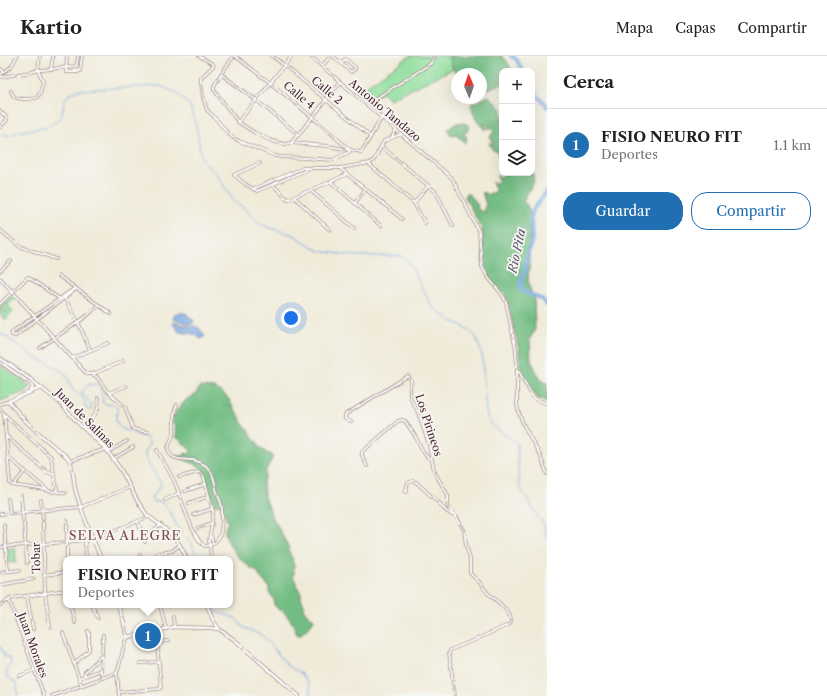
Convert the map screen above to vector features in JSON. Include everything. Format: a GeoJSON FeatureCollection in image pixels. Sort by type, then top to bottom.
{"type":"FeatureCollection","features":[{"type":"Feature","properties":{"kind":"street"},"geometry":{"type":"LineString","coordinates":[[0,76],[11,67],[17,56]]}},
{"type":"Feature","properties":{"kind":"street"},"geometry":{"type":"LineString","coordinates":[[11,91],[16,98],[36,98],[39,95],[43,81],[38,70],[40,56]]}},
{"type":"Feature","properties":{"kind":"street"},"geometry":{"type":"LineString","coordinates":[[52,69],[53,56]]}},
{"type":"Feature","properties":{"kind":"street"},"geometry":{"type":"LineString","coordinates":[[67,56],[66,72],[80,71],[82,56]]}},
{"type":"Feature","properties":{"kind":"street"},"geometry":{"type":"LineString","coordinates":[[0,76],[76,66],[78,56]]}},
{"type":"Feature","properties":{"kind":"street"},"geometry":{"type":"LineString","coordinates":[[199,56],[213,64],[213,66],[203,76],[201,81],[206,110],[232,137],[275,156],[288,158],[296,157],[333,160],[346,154],[350,150]]}},
{"type":"Feature","properties":{"kind":"street"},"geometry":{"type":"LineString","coordinates":[[235,56],[221,74],[213,89],[238,122],[255,133],[272,141],[284,144],[291,143],[328,146],[359,152],[362,151],[382,118]]}},
{"type":"Feature","properties":{"kind":"street","name":"Calle 4"},"geometry":{"type":"LineString","coordinates":[[235,56],[271,82],[350,150]]}},
{"type":"Feature","properties":{"kind":"street","name":"Calle 2"},"geometry":{"type":"LineString","coordinates":[[272,56],[371,137]]}},
{"type":"Feature","properties":{"kind":"street"},"geometry":{"type":"LineString","coordinates":[[238,122],[292,56]]}},
{"type":"Feature","properties":{"kind":"street","name":"Antonio Tandazo"},"geometry":{"type":"LineString","coordinates":[[310,56],[454,180],[479,232],[482,267],[506,302],[516,350],[517,369]]}},
{"type":"Feature","properties":{"kind":"street"},"geometry":{"type":"LineString","coordinates":[[322,66],[332,56],[351,72],[355,69],[345,59],[342,63]]}},
{"type":"Feature","properties":{"kind":"street"},"geometry":{"type":"LineString","coordinates":[[367,104],[430,64],[435,56]]}},
{"type":"Feature","properties":{"kind":"street"},"geometry":{"type":"LineString","coordinates":[[0,68],[4,72]]}},
{"type":"Feature","properties":{"kind":"street"},"geometry":{"type":"LineString","coordinates":[[221,74],[299,135]]}},
{"type":"Feature","properties":{"kind":"street"},"geometry":{"type":"LineString","coordinates":[[291,143],[299,135],[340,82]]}},
{"type":"Feature","properties":{"kind":"street"},"geometry":{"type":"LineString","coordinates":[[0,111],[7,119],[7,121],[0,126]]}},
{"type":"Feature","properties":{"kind":"street"},"geometry":{"type":"LineString","coordinates":[[390,138],[396,130]]}},
{"type":"Feature","properties":{"kind":"street"},"geometry":{"type":"LineString","coordinates":[[253,189],[303,168],[340,168],[369,164],[374,160],[384,141],[401,134]]}},
{"type":"Feature","properties":{"kind":"street"},"geometry":{"type":"LineString","coordinates":[[381,146],[437,194],[453,226]]}},
{"type":"Feature","properties":{"kind":"street"},"geometry":{"type":"LineString","coordinates":[[260,163],[234,175],[258,191],[308,168]]}},
{"type":"Feature","properties":{"kind":"street"},"geometry":{"type":"LineString","coordinates":[[369,164],[414,203],[425,223]]}},
{"type":"Feature","properties":{"kind":"street"},"geometry":{"type":"LineString","coordinates":[[340,168],[402,219]]}},
{"type":"Feature","properties":{"kind":"street"},"geometry":{"type":"LineString","coordinates":[[272,185],[287,199],[347,174]]}},
{"type":"Feature","properties":{"kind":"street"},"geometry":{"type":"LineString","coordinates":[[330,182],[381,226]]}},
{"type":"Feature","properties":{"kind":"street"},"geometry":{"type":"LineString","coordinates":[[414,203],[428,186]]}},
{"type":"Feature","properties":{"kind":"street"},"geometry":{"type":"LineString","coordinates":[[310,190],[354,228]]}},
{"type":"Feature","properties":{"kind":"street"},"geometry":{"type":"LineString","coordinates":[[355,203],[365,190]]}},
{"type":"Feature","properties":{"kind":"street"},"geometry":{"type":"LineString","coordinates":[[294,197],[330,230]]}},
{"type":"Feature","properties":{"kind":"street"},"geometry":{"type":"LineString","coordinates":[[0,230],[19,246],[56,259]]}},
{"type":"Feature","properties":{"kind":"street"},"geometry":{"type":"LineString","coordinates":[[0,271],[11,261]]}},
{"type":"Feature","properties":{"kind":"street"},"geometry":{"type":"LineString","coordinates":[[60,276],[111,314]]}},
{"type":"Feature","properties":{"kind":"street"},"geometry":{"type":"LineString","coordinates":[[0,304],[29,277],[60,299]]}},
{"type":"Feature","properties":{"kind":"street"},"geometry":{"type":"LineString","coordinates":[[0,278],[86,373],[97,377],[109,394],[125,407],[133,429],[147,432]]}},
{"type":"Feature","properties":{"kind":"street"},"geometry":{"type":"LineString","coordinates":[[75,288],[15,336],[12,335],[12,332],[36,318],[75,288]]}},
{"type":"Feature","properties":{"kind":"street"},"geometry":{"type":"LineString","coordinates":[[64,297],[78,322],[90,350]]}},
{"type":"Feature","properties":{"kind":"street"},"geometry":{"type":"LineString","coordinates":[[40,348],[99,306]]}},
{"type":"Feature","properties":{"kind":"street"},"geometry":{"type":"LineString","coordinates":[[72,358],[108,343]]}},
{"type":"Feature","properties":{"kind":"street","name":"Juan de Salinas"},"geometry":{"type":"LineString","coordinates":[[0,358],[59,402],[82,428],[107,450],[121,470],[148,517],[161,525],[172,535],[180,545],[186,556]]}},
{"type":"Feature","properties":{"kind":"street"},"geometry":{"type":"LineString","coordinates":[[92,374],[123,361]]}},
{"type":"Feature","properties":{"kind":"street"},"geometry":{"type":"LineString","coordinates":[[0,362],[31,384],[32,389],[30,392]]}},
{"type":"Feature","properties":{"kind":"street"},"geometry":{"type":"LineString","coordinates":[[517,369],[533,397],[547,404]]}},
{"type":"Feature","properties":{"kind":"street"},"geometry":{"type":"LineString","coordinates":[[517,369],[517,405],[519,413],[524,426],[540,455],[547,474]]}},
{"type":"Feature","properties":{"kind":"street","name":"Los Pirineos"},"geometry":{"type":"LineString","coordinates":[[351,422],[345,419],[346,414],[407,376],[410,377],[410,396],[419,414],[436,475],[448,495],[449,509],[457,518],[464,530],[470,559],[470,573],[489,594],[497,600],[511,618],[512,621],[508,625],[450,650],[449,653],[455,696]]}},
{"type":"Feature","properties":{"kind":"street"},"geometry":{"type":"LineString","coordinates":[[109,394],[126,386]]}},
{"type":"Feature","properties":{"kind":"street"},"geometry":{"type":"LineString","coordinates":[[1,404],[41,388]]}},
{"type":"Feature","properties":{"kind":"street"},"geometry":{"type":"LineString","coordinates":[[82,428],[93,418],[99,404],[98,398]]}},
{"type":"Feature","properties":{"kind":"street"},"geometry":{"type":"LineString","coordinates":[[8,401],[18,413],[70,461],[75,488],[100,556]]}},
{"type":"Feature","properties":{"kind":"street"},"geometry":{"type":"LineString","coordinates":[[157,450],[175,483],[191,525],[201,544],[205,546],[212,545],[218,541],[220,534],[222,509],[221,501],[212,473],[205,466],[198,462],[176,458],[171,456],[169,452],[169,443],[174,432],[174,417],[177,405]]}},
{"type":"Feature","properties":{"kind":"street"},"geometry":{"type":"LineString","coordinates":[[0,409],[51,457],[57,488],[56,491]]}},
{"type":"Feature","properties":{"kind":"street"},"geometry":{"type":"LineString","coordinates":[[4,414],[9,482],[14,485],[53,492],[65,492]]}},
{"type":"Feature","properties":{"kind":"street"},"geometry":{"type":"LineString","coordinates":[[367,466],[362,456],[362,452],[398,421],[402,420],[405,421],[415,436],[424,454],[432,459]]}},
{"type":"Feature","properties":{"kind":"street"},"geometry":{"type":"LineString","coordinates":[[6,436],[47,472],[54,475]]}},
{"type":"Feature","properties":{"kind":"street"},"geometry":{"type":"LineString","coordinates":[[70,461],[107,450],[127,441]]}},
{"type":"Feature","properties":{"kind":"street"},"geometry":{"type":"LineString","coordinates":[[113,459],[133,447]]}},
{"type":"Feature","properties":{"kind":"street"},"geometry":{"type":"LineString","coordinates":[[8,457],[46,490]]}},
{"type":"Feature","properties":{"kind":"street"},"geometry":{"type":"LineString","coordinates":[[14,485],[24,471]]}},
{"type":"Feature","properties":{"kind":"street"},"geometry":{"type":"LineString","coordinates":[[178,477],[198,472],[203,474],[212,509],[212,523],[209,541],[212,545],[211,556]]}},
{"type":"Feature","properties":{"kind":"street"},"geometry":{"type":"LineString","coordinates":[[406,489],[408,483],[412,481],[416,482],[445,510],[452,515],[454,514]]}},
{"type":"Feature","properties":{"kind":"street"},"geometry":{"type":"LineString","coordinates":[[185,491],[206,484]]}},
{"type":"Feature","properties":{"kind":"street"},"geometry":{"type":"LineString","coordinates":[[0,514],[81,507],[130,487]]}},
{"type":"Feature","properties":{"kind":"street"},"geometry":{"type":"LineString","coordinates":[[165,500],[179,493]]}},
{"type":"Feature","properties":{"kind":"street"},"geometry":{"type":"LineString","coordinates":[[21,496],[27,563]]}},
{"type":"Feature","properties":{"kind":"street"},"geometry":{"type":"LineString","coordinates":[[189,503],[209,496]]}},
{"type":"Feature","properties":{"kind":"street"},"geometry":{"type":"LineString","coordinates":[[8,499],[10,513]]}},
{"type":"Feature","properties":{"kind":"street"},"geometry":{"type":"LineString","coordinates":[[41,500],[43,519]]}},
{"type":"Feature","properties":{"kind":"street"},"geometry":{"type":"LineString","coordinates":[[193,515],[212,509]]}},
{"type":"Feature","properties":{"kind":"street"},"geometry":{"type":"LineString","coordinates":[[0,547],[93,539],[148,517]]}},
{"type":"Feature","properties":{"kind":"street"},"geometry":{"type":"LineString","coordinates":[[67,521],[67,556]]}},
{"type":"Feature","properties":{"kind":"street"},"geometry":{"type":"LineString","coordinates":[[138,522],[145,542]]}},
{"type":"Feature","properties":{"kind":"street","name":"Tobar"},"geometry":{"type":"LineString","coordinates":[[43,523],[45,593],[50,627]]}},
{"type":"Feature","properties":{"kind":"street"},"geometry":{"type":"LineString","coordinates":[[198,528],[212,523]]}},
{"type":"Feature","properties":{"kind":"street"},"geometry":{"type":"LineString","coordinates":[[4,525],[8,571]]}},
{"type":"Feature","properties":{"kind":"street"},"geometry":{"type":"LineString","coordinates":[[150,534],[161,525]]}},
{"type":"Feature","properties":{"kind":"street"},"geometry":{"type":"LineString","coordinates":[[85,540],[86,556]]}},
{"type":"Feature","properties":{"kind":"street"},"geometry":{"type":"LineString","coordinates":[[157,556],[159,552],[172,551],[180,545]]}},
{"type":"Feature","properties":{"kind":"street"},"geometry":{"type":"LineString","coordinates":[[0,572],[20,570]]}},
{"type":"Feature","properties":{"kind":"street"},"geometry":{"type":"LineString","coordinates":[[44,575],[63,572]]}},
{"type":"Feature","properties":{"kind":"street"},"geometry":{"type":"LineString","coordinates":[[0,585],[34,580]]}},
{"type":"Feature","properties":{"kind":"street"},"geometry":{"type":"LineString","coordinates":[[0,605],[12,598],[63,590]]}},
{"type":"Feature","properties":{"kind":"street"},"geometry":{"type":"LineString","coordinates":[[27,596],[33,629]]}},
{"type":"Feature","properties":{"kind":"street","name":"Juan Morales"},"geometry":{"type":"LineString","coordinates":[[9,600],[44,696]]}},
{"type":"Feature","properties":{"kind":"street"},"geometry":{"type":"LineString","coordinates":[[71,608],[75,623]]}},
{"type":"Feature","properties":{"kind":"street"},"geometry":{"type":"LineString","coordinates":[[93,608],[98,618]]}},
{"type":"Feature","properties":{"kind":"street"},"geometry":{"type":"LineString","coordinates":[[119,608],[128,637]]}},
{"type":"Feature","properties":{"kind":"street"},"geometry":{"type":"LineString","coordinates":[[161,608],[166,628]]}},
{"type":"Feature","properties":{"kind":"street"},"geometry":{"type":"LineString","coordinates":[[208,608],[213,620],[219,629],[236,641],[299,696]]}},
{"type":"Feature","properties":{"kind":"street"},"geometry":{"type":"LineString","coordinates":[[172,616],[174,627]]}},
{"type":"Feature","properties":{"kind":"street"},"geometry":{"type":"LineString","coordinates":[[205,628],[212,625],[213,620]]}},
{"type":"Feature","properties":{"kind":"street"},"geometry":{"type":"LineString","coordinates":[[119,696],[117,673],[125,642],[128,637],[174,627],[219,629]]}},
{"type":"Feature","properties":{"kind":"street"},"geometry":{"type":"LineString","coordinates":[[74,664],[89,650],[88,631]]}},
{"type":"Feature","properties":{"kind":"street"},"geometry":{"type":"LineString","coordinates":[[64,632],[81,684]]}},
{"type":"Feature","properties":{"kind":"street"},"geometry":{"type":"LineString","coordinates":[[101,679],[103,635]]}},
{"type":"Feature","properties":{"kind":"street"},"geometry":{"type":"LineString","coordinates":[[119,692],[161,687],[157,642]]}},
{"type":"Feature","properties":{"kind":"street"},"geometry":{"type":"LineString","coordinates":[[143,644],[168,642]]}},
{"type":"Feature","properties":{"kind":"street"},"geometry":{"type":"LineString","coordinates":[[84,676],[85,672],[102,655]]}},
{"type":"Feature","properties":{"kind":"street"},"geometry":{"type":"LineString","coordinates":[[140,663],[159,662]]}},
{"type":"Feature","properties":{"kind":"street"},"geometry":{"type":"LineString","coordinates":[[19,676],[34,670]]}},
{"type":"Feature","properties":{"kind":"street"},"geometry":{"type":"LineString","coordinates":[[79,678],[102,670]]}},
{"type":"Feature","properties":{"kind":"street"},"geometry":{"type":"LineString","coordinates":[[52,696],[117,673]]}},
{"type":"Feature","properties":{"kind":"green space"},"geometry":{"type":"Polygon","coordinates":[[[410,56],[449,56],[453,68],[451,68],[451,70],[390,99],[383,92],[367,101],[357,92],[410,56]]]}},
{"type":"Feature","properties":{"kind":"green space"},"geometry":{"type":"Polygon","coordinates":[[[449,56],[502,56],[510,68],[499,68],[499,85],[487,89],[487,68],[453,68],[449,56]]]}},
{"type":"Feature","properties":{"kind":"green space"},"geometry":{"type":"Polygon","coordinates":[[[489,96],[499,106],[499,156],[497,151],[493,150],[489,143],[494,143],[490,137],[494,131],[491,128],[488,128],[487,124],[484,124],[487,130],[477,122],[471,104],[487,104],[487,97],[489,96]]]}},
{"type":"Feature","properties":{"kind":"green space"},"geometry":{"type":"Polygon","coordinates":[[[457,123],[466,124],[470,128],[467,132],[463,132],[467,138],[465,143],[458,137],[459,134],[451,135],[447,129],[451,128],[457,123]]]}},
{"type":"Feature","properties":{"kind":"green space"},"geometry":{"type":"Polygon","coordinates":[[[496,176],[533,176],[534,182],[523,201],[527,205],[530,212],[528,281],[534,297],[535,329],[530,339],[531,361],[541,380],[547,383],[547,403],[537,398],[520,368],[519,351],[508,304],[505,295],[491,280],[483,262],[482,229],[465,197],[466,193],[470,195],[478,206],[477,209],[485,213],[484,208],[486,205],[482,192],[489,195],[490,193],[495,193],[492,182],[497,183],[499,180],[496,176]]]}},
{"type":"Feature","properties":{"kind":"green space"},"geometry":{"type":"Polygon","coordinates":[[[12,296],[15,299],[8,305],[7,302],[6,303],[13,312],[5,320],[0,314],[0,306],[3,312],[5,311],[7,313],[1,305],[12,296]]]}},
{"type":"Feature","properties":{"kind":"green space"},"geometry":{"type":"Polygon","coordinates":[[[0,365],[29,385],[27,391],[0,401],[0,365]]]}},
{"type":"Feature","properties":{"kind":"green space"},"geometry":{"type":"Polygon","coordinates":[[[200,387],[214,388],[229,399],[242,423],[253,439],[258,443],[258,446],[273,456],[266,470],[263,481],[264,497],[269,507],[271,516],[288,546],[290,555],[293,559],[293,576],[296,585],[301,592],[304,610],[314,619],[311,625],[301,635],[296,633],[293,624],[282,610],[279,610],[274,605],[274,599],[269,592],[269,587],[260,577],[258,572],[251,569],[232,549],[225,533],[225,528],[228,522],[221,504],[214,505],[203,471],[199,466],[176,456],[184,456],[185,453],[188,454],[192,452],[179,439],[176,438],[175,426],[172,423],[172,417],[175,416],[176,411],[186,400],[195,395],[200,387]]]}},
{"type":"Feature","properties":{"kind":"green space"},"geometry":{"type":"Polygon","coordinates":[[[15,548],[16,562],[9,563],[7,549],[15,548]]]}},
{"type":"Feature","properties":{"kind":"water"},"geometry":{"type":"Polygon","coordinates":[[[186,313],[194,321],[193,323],[189,324],[173,319],[174,315],[186,313]]]}},
{"type":"Feature","properties":{"kind":"water"},"geometry":{"type":"Polygon","coordinates":[[[174,322],[195,326],[199,328],[205,336],[200,339],[195,334],[193,335],[179,332],[173,324],[174,322]]]}},
{"type":"Feature","properties":{"kind":"waterway","name":"Río Pita"},"geometry":{"type":"LineString","coordinates":[[511,56],[516,59],[521,68]]}},
{"type":"Feature","properties":{"kind":"waterway"},"geometry":{"type":"LineString","coordinates":[[0,135],[9,135],[26,130],[45,128],[60,119],[64,101],[70,94],[78,90],[160,86],[175,92],[190,105],[197,130],[201,156],[205,163],[217,175],[234,202],[244,208]]}},
{"type":"Feature","properties":{"kind":"waterway","name":"Río Pita"},"geometry":{"type":"LineString","coordinates":[[535,93],[547,107]]}},
{"type":"Feature","properties":{"kind":"waterway","name":"Río Pita"},"geometry":{"type":"LineString","coordinates":[[547,191],[533,210],[531,219],[532,240],[520,285],[522,291],[541,299],[547,305]]}},
{"type":"Feature","properties":{"kind":"waterway"},"geometry":{"type":"LineString","coordinates":[[244,208],[259,223],[294,235],[319,251],[355,256],[401,256],[408,261],[433,308],[452,321],[468,329],[476,337],[482,354],[486,411],[488,419],[495,428],[517,444],[519,486],[543,524],[547,538]]}},
{"type":"Feature","properties":{"kind":"waterway"},"geometry":{"type":"LineString","coordinates":[[0,333],[33,356],[63,372],[72,389],[82,396],[88,410],[92,409],[91,405],[82,392],[89,385],[99,385],[103,398],[102,402],[117,407],[117,424],[128,432],[146,437],[149,443],[145,452],[146,458],[161,484],[151,498],[153,501],[163,503],[170,512],[180,532],[191,543],[197,556]]}},
{"type":"Feature","properties":{"kind":"waterway"},"geometry":{"type":"LineString","coordinates":[[215,608],[217,612],[235,618],[243,627],[263,636],[288,666],[301,673],[309,684],[311,696]]}},
{"type":"Feature","properties":{"kind":"waterway"},"geometry":{"type":"LineString","coordinates":[[0,646],[5,656],[11,659],[7,669],[7,674],[8,677],[17,684],[18,696]]}},
{"type":"Feature","properties":{"kind":"place","name":"FISIO NEURO FIT"},"geometry":{"type":"Point","coordinates":[148,636]}},
{"type":"Feature","properties":{"kind":"district","name":"SELVA ALEGRE"},"geometry":{"type":"Point","coordinates":[125,535]}}]}
